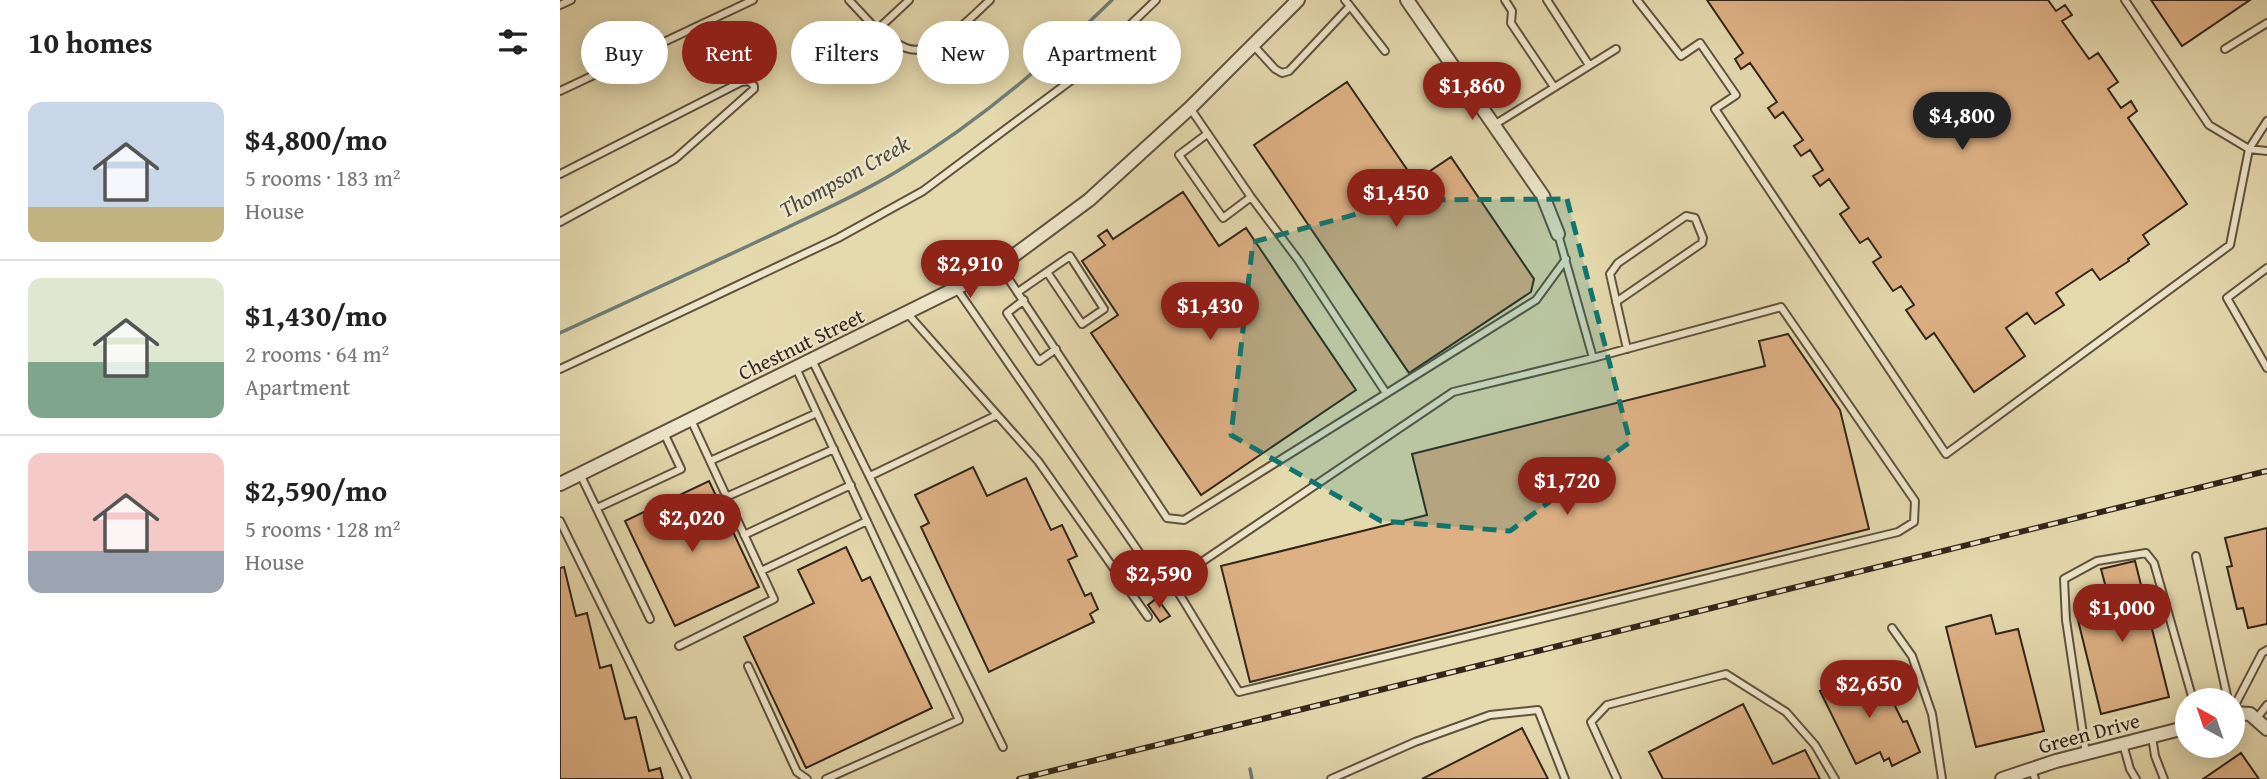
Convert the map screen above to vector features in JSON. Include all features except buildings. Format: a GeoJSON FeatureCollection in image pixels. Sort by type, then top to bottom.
{"type":"FeatureCollection","features":[{"type":"Feature","properties":{"kind":"street","name":"Chestnut Street"},"geometry":{"type":"LineString","coordinates":[[560,484],[1000,266],[1089,200],[1190,108],[1298,0]]}},
{"type":"Feature","properties":{"kind":"street"},"geometry":{"type":"LineString","coordinates":[[1407,0],[1543,195],[1558,234]]}},
{"type":"Feature","properties":{"kind":"street"},"geometry":{"type":"LineString","coordinates":[[2245,713],[2257,718],[2267,729]]}},
{"type":"Feature","properties":{"kind":"street","name":"Green Drive"},"geometry":{"type":"LineString","coordinates":[[2002,779],[2034,774],[2086,754],[2175,731]]}},
{"type":"Feature","properties":{"kind":"lane"},"geometry":{"type":"LineString","coordinates":[[560,5],[571,0]]}},
{"type":"Feature","properties":{"kind":"lane"},"geometry":{"type":"LineString","coordinates":[[560,91],[753,0]]}},
{"type":"Feature","properties":{"kind":"lane"},"geometry":{"type":"LineString","coordinates":[[849,0],[869,21]]}},
{"type":"Feature","properties":{"kind":"lane"},"geometry":{"type":"LineString","coordinates":[[887,21],[909,0]]}},
{"type":"Feature","properties":{"kind":"lane"},"geometry":{"type":"LineString","coordinates":[[903,46],[908,49],[930,48],[958,29],[990,0]]}},
{"type":"Feature","properties":{"kind":"lane"},"geometry":{"type":"LineString","coordinates":[[560,369],[838,238],[923,191],[1077,76],[1156,0]]}},
{"type":"Feature","properties":{"kind":"lane"},"geometry":{"type":"LineString","coordinates":[[1345,0],[1385,51]]}},
{"type":"Feature","properties":{"kind":"lane"},"geometry":{"type":"LineString","coordinates":[[1505,0],[1512,10],[1511,23],[1554,87]]}},
{"type":"Feature","properties":{"kind":"lane"},"geometry":{"type":"LineString","coordinates":[[1547,0],[1589,65]]}},
{"type":"Feature","properties":{"kind":"lane"},"geometry":{"type":"LineString","coordinates":[[1637,0],[1681,56],[1700,43],[1737,94],[1715,109],[1946,454],[2230,245],[2249,149],[2267,121]]}},
{"type":"Feature","properties":{"kind":"lane"},"geometry":{"type":"LineString","coordinates":[[2125,0],[2208,125],[2249,149],[2267,151]]}},
{"type":"Feature","properties":{"kind":"lane"},"geometry":{"type":"LineString","coordinates":[[1254,46],[1275,69],[1282,73],[1289,71],[1350,6]]}},
{"type":"Feature","properties":{"kind":"lane"},"geometry":{"type":"LineString","coordinates":[[2225,49],[2267,23]]}},
{"type":"Feature","properties":{"kind":"lane"},"geometry":{"type":"LineString","coordinates":[[1494,125],[1616,49]]}},
{"type":"Feature","properties":{"kind":"lane"},"geometry":{"type":"LineString","coordinates":[[560,174],[741,82],[749,80],[754,86],[735,108],[674,159],[560,222]]}},
{"type":"Feature","properties":{"kind":"lane"},"geometry":{"type":"LineString","coordinates":[[1190,108],[1299,261],[1387,393]]}},
{"type":"Feature","properties":{"kind":"lane"},"geometry":{"type":"LineString","coordinates":[[1207,134],[1179,155],[1223,218],[1251,197]]}},
{"type":"Feature","properties":{"kind":"lane"},"geometry":{"type":"LineString","coordinates":[[1616,302],[1702,243],[1703,238],[1695,218],[1686,216],[1618,263],[1610,274],[1616,302],[1627,349]]}},
{"type":"Feature","properties":{"kind":"lane"},"geometry":{"type":"LineString","coordinates":[[1558,234],[1593,358]]}},
{"type":"Feature","properties":{"kind":"lane"},"geometry":{"type":"LineString","coordinates":[[1018,292],[1070,256],[1104,309],[1083,324],[1047,272]]}},
{"type":"Feature","properties":{"kind":"lane"},"geometry":{"type":"LineString","coordinates":[[1000,266],[1167,518],[1184,520],[1536,300],[1566,259]]}},
{"type":"Feature","properties":{"kind":"lane"},"geometry":{"type":"LineString","coordinates":[[2267,268],[2227,298],[2267,368]]}},
{"type":"Feature","properties":{"kind":"lane"},"geometry":{"type":"LineString","coordinates":[[957,288],[1152,571],[1172,582],[1239,692],[1898,532],[1914,522],[1915,501],[1781,307],[1593,358],[1453,392],[1172,582]]}},
{"type":"Feature","properties":{"kind":"lane"},"geometry":{"type":"LineString","coordinates":[[1024,300],[1007,313],[1039,360],[1056,349]]}},
{"type":"Feature","properties":{"kind":"lane"},"geometry":{"type":"LineString","coordinates":[[907,313],[1038,461],[1148,617]]}},
{"type":"Feature","properties":{"kind":"lane"},"geometry":{"type":"LineString","coordinates":[[812,360],[1003,747]]}},
{"type":"Feature","properties":{"kind":"lane"},"geometry":{"type":"LineString","coordinates":[[796,368],[959,720],[826,779]]}},
{"type":"Feature","properties":{"kind":"lane"},"geometry":{"type":"LineString","coordinates":[[710,461],[817,413]]}},
{"type":"Feature","properties":{"kind":"lane"},"geometry":{"type":"LineString","coordinates":[[870,476],[998,415]]}},
{"type":"Feature","properties":{"kind":"lane"},"geometry":{"type":"LineString","coordinates":[[679,646],[774,600],[691,420]]}},
{"type":"Feature","properties":{"kind":"lane"},"geometry":{"type":"LineString","coordinates":[[597,508],[681,469],[664,433]]}},
{"type":"Feature","properties":{"kind":"lane"},"geometry":{"type":"LineString","coordinates":[[726,497],[834,449]]}},
{"type":"Feature","properties":{"kind":"lane"},"geometry":{"type":"LineString","coordinates":[[580,474],[650,619]]}},
{"type":"Feature","properties":{"kind":"lane"},"geometry":{"type":"LineString","coordinates":[[744,535],[851,485]]}},
{"type":"Feature","properties":{"kind":"lane"},"geometry":{"type":"LineString","coordinates":[[560,521],[687,779]]}},
{"type":"Feature","properties":{"kind":"lane"},"geometry":{"type":"LineString","coordinates":[[761,571],[867,521]]}},
{"type":"Feature","properties":{"kind":"lane"},"geometry":{"type":"LineString","coordinates":[[2086,754],[2066,621],[2064,579],[2096,561],[2146,553],[2154,563],[2190,688]]}},
{"type":"Feature","properties":{"kind":"lane"},"geometry":{"type":"LineString","coordinates":[[2196,556],[2225,688]]}},
{"type":"Feature","properties":{"kind":"lane"},"geometry":{"type":"LineString","coordinates":[[1892,628],[1912,656],[1932,714],[1942,779]]}},
{"type":"Feature","properties":{"kind":"lane"},"geometry":{"type":"LineString","coordinates":[[2244,688],[2262,653],[2267,650]]}},
{"type":"Feature","properties":{"kind":"lane"},"geometry":{"type":"LineString","coordinates":[[748,666],[797,772],[807,779]]}},
{"type":"Feature","properties":{"kind":"lane"},"geometry":{"type":"LineString","coordinates":[[1617,779],[1591,722],[1607,705],[1727,674],[1786,712],[1815,745],[1835,779]]}},
{"type":"Feature","properties":{"kind":"lane"},"geometry":{"type":"LineString","coordinates":[[2257,718],[2267,705]]}},
{"type":"Feature","properties":{"kind":"lane"},"geometry":{"type":"LineString","coordinates":[[1331,779],[1416,742],[1490,715],[1538,710],[1565,779]]}},
{"type":"Feature","properties":{"kind":"lane"},"geometry":{"type":"LineString","coordinates":[[2152,737],[2155,756],[2164,779]]}},
{"type":"Feature","properties":{"kind":"lane"},"geometry":{"type":"LineString","coordinates":[[2123,744],[2130,769],[2136,779]]}},
{"type":"Feature","properties":{"kind":"highlighted area"},"geometry":{"type":"Polygon","coordinates":[[[1567,199],[1630,442],[1510,531],[1381,521],[1231,435],[1253,242],[1409,200],[1567,199]]]}},
{"type":"Feature","properties":{"kind":"waterway","name":"Thompson Creek"},"geometry":{"type":"LineString","coordinates":[[560,333],[823,210],[896,172],[982,114],[1062,48],[1112,0]]}},
{"type":"Feature","properties":{"kind":"waterway"},"geometry":{"type":"LineString","coordinates":[[1250,769],[1252,779]]}},
{"type":"Feature","properties":{"kind":"railway"},"geometry":{"type":"LineString","coordinates":[[1019,779],[2267,471]]}}]}
